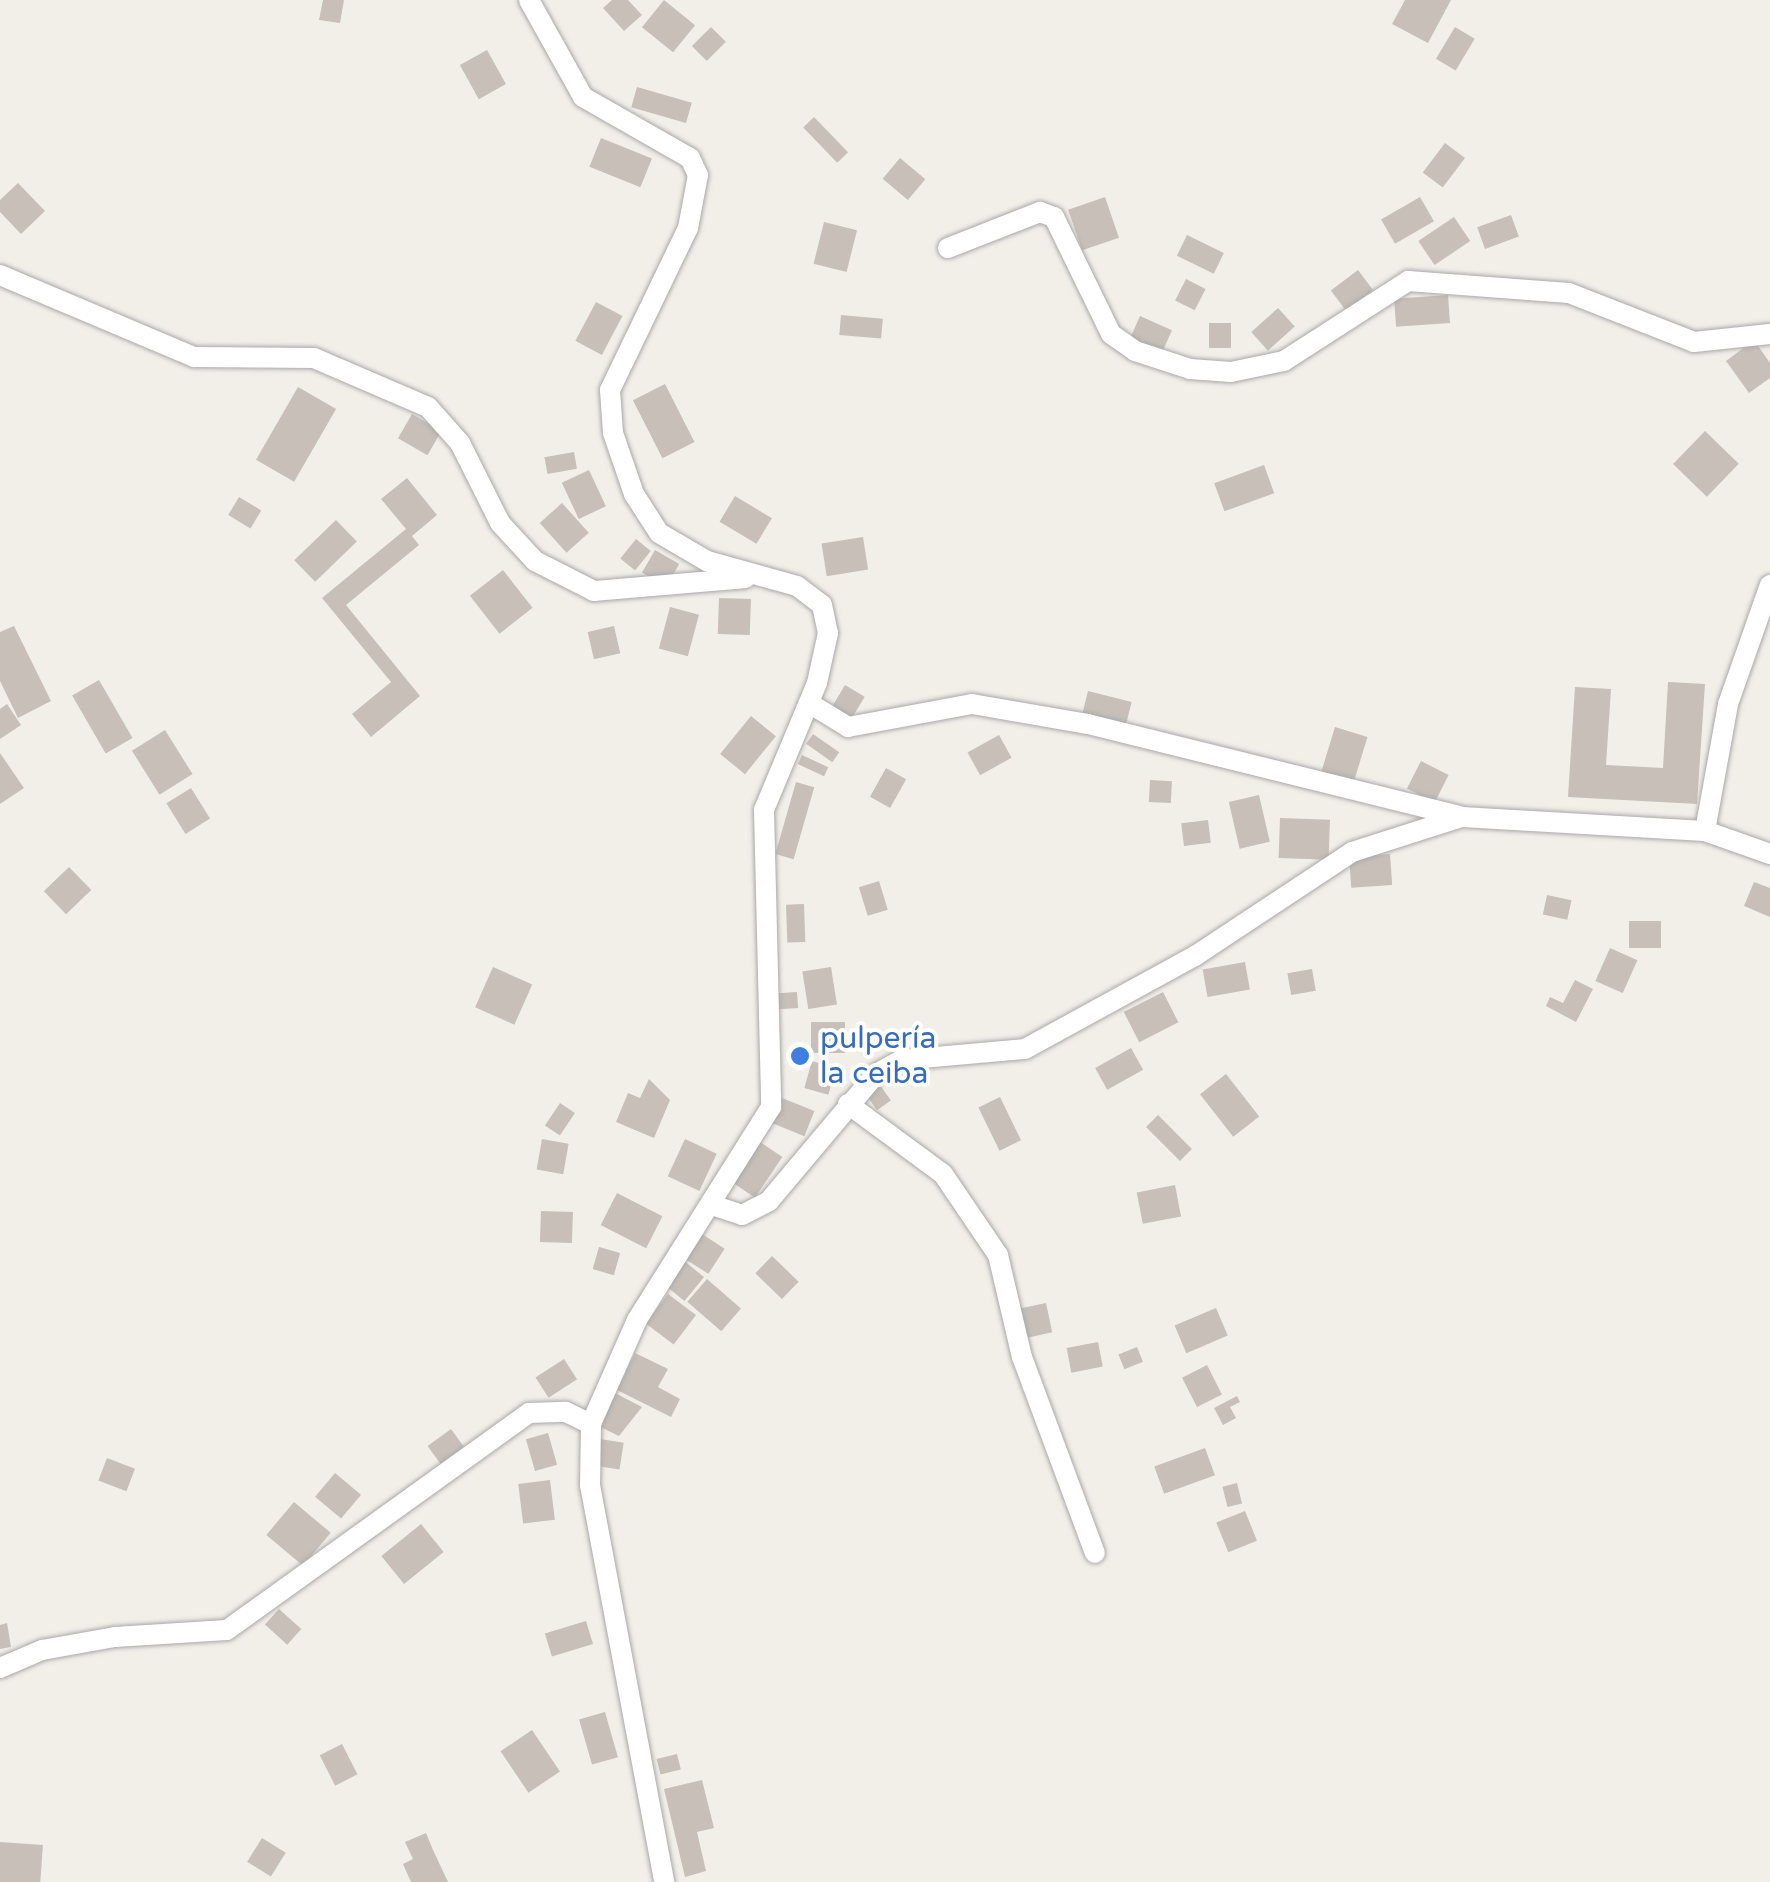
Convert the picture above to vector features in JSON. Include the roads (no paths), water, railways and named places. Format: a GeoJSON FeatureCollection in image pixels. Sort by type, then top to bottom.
{"type":"FeatureCollection","features":[{"type":"Feature","properties":{"kind":"street"},"geometry":{"type":"LineString","coordinates":[[529,0],[583,97],[690,158],[698,175],[688,228],[610,390],[613,433],[659,533],[707,561],[797,586],[822,606],[828,632],[809,703],[764,810],[771,1106],[715,1206],[638,1320],[591,1424],[590,1485],[664,1882]]}},
{"type":"Feature","properties":{"kind":"street"},"geometry":{"type":"LineString","coordinates":[[948,248],[1040,212],[1054,217],[1111,334],[1135,351],[1190,369],[1231,372],[1284,361],[1408,281],[1569,294],[1694,342],[1770,334]]}},
{"type":"Feature","properties":{"kind":"street"},"geometry":{"type":"LineString","coordinates":[[0,275],[194,357],[314,358],[428,407],[460,443],[500,523],[535,561],[594,591],[760,576]]}},
{"type":"Feature","properties":{"kind":"street"},"geometry":{"type":"LineString","coordinates":[[1705,831],[1728,704],[1770,585]]}},
{"type":"Feature","properties":{"kind":"street"},"geometry":{"type":"LineString","coordinates":[[809,703],[848,726],[972,704],[1050,717],[1462,817],[1705,831],[1770,854]]}},
{"type":"Feature","properties":{"kind":"street"},"geometry":{"type":"LineString","coordinates":[[715,1206],[742,1215],[769,1201],[848,1104],[901,1060],[1025,1049],[1194,956],[1352,852],[1462,817]]}},
{"type":"Feature","properties":{"kind":"street"},"geometry":{"type":"LineString","coordinates":[[848,1104],[943,1174],[998,1254],[1022,1357],[1095,1553]]}},
{"type":"Feature","properties":{"kind":"street"},"geometry":{"type":"LineString","coordinates":[[0,1668],[79,1644],[227,1630],[529,1413],[566,1412],[591,1424]]}},
{"type":"Feature","properties":{"kind":"place","name":"pulpería la ceiba"},"geometry":{"type":"Point","coordinates":[800,1056]}}]}
